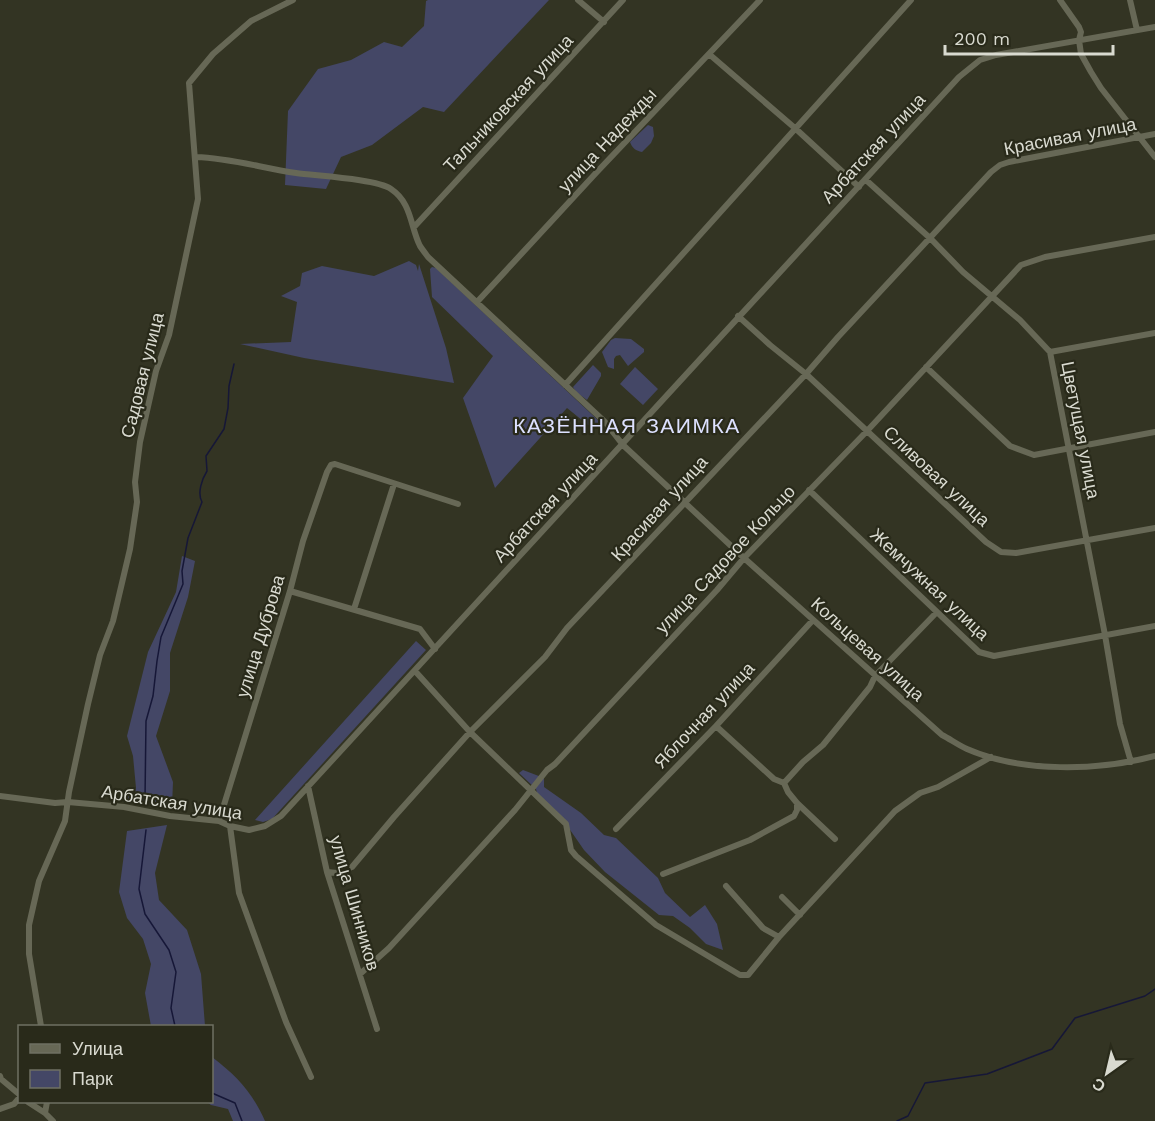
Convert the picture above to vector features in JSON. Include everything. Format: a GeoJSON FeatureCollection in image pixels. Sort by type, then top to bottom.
{"type":"FeatureCollection","features":[{"type":"Feature","properties":{"kind":"street","name":"Садовая улица"},"geometry":{"type":"LineString","coordinates":[[41,1025],[28,954],[29,925],[39,881],[65,821],[88,704],[100,655],[113,621],[130,549],[137,502],[135,482],[140,442],[156,371],[169,336],[198,199],[189,83],[213,54],[251,21],[293,0]]}},
{"type":"Feature","properties":{"kind":"street"},"geometry":{"type":"LineString","coordinates":[[578,0],[604,22]]}},
{"type":"Feature","properties":{"kind":"street","name":"Тальниковская улица"},"geometry":{"type":"LineString","coordinates":[[414,226],[623,0]]}},
{"type":"Feature","properties":{"kind":"street","name":"улица Надежды"},"geometry":{"type":"LineString","coordinates":[[477,302],[760,0]]}},
{"type":"Feature","properties":{"kind":"street"},"geometry":{"type":"LineString","coordinates":[[565,385],[912,0]]}},
{"type":"Feature","properties":{"kind":"street"},"geometry":{"type":"LineString","coordinates":[[1060,0],[1079,27],[1081,54],[1096,80],[1155,157]]}},
{"type":"Feature","properties":{"kind":"street"},"geometry":{"type":"LineString","coordinates":[[1130,0],[1137,30]]}},
{"type":"Feature","properties":{"kind":"street","name":"Арбатская улица"},"geometry":{"type":"LineString","coordinates":[[0,796],[55,803],[124,807],[170,816],[219,821],[249,830],[265,826],[281,816],[959,77],[980,60],[996,55],[1155,27]]}},
{"type":"Feature","properties":{"kind":"street"},"geometry":{"type":"LineString","coordinates":[[710,54],[859,187]]}},
{"type":"Feature","properties":{"kind":"street","name":"Красивая улица"},"geometry":{"type":"LineString","coordinates":[[327,872],[337,873],[352,867],[470,732],[545,657],[567,628],[1000,165],[1155,134]]}},
{"type":"Feature","properties":{"kind":"street","name":"Кольцевая улица"},"geometry":{"type":"LineString","coordinates":[[196,157],[360,181],[390,189],[403,201],[419,245],[428,257],[605,422],[623,445],[744,558],[942,735],[966,748],[1010,762],[1067,767],[1131,762],[1155,756]]}},
{"type":"Feature","properties":{"kind":"street","name":"Цветущая улица"},"geometry":{"type":"LineString","coordinates":[[866,180],[931,239],[963,272],[1020,320],[1050,351],[1120,724],[1131,762]]}},
{"type":"Feature","properties":{"kind":"street","name":"улица Садовое Кольцо"},"geometry":{"type":"LineString","coordinates":[[360,974],[389,948],[514,810],[530,789],[1020,265],[1045,257],[1155,237]]}},
{"type":"Feature","properties":{"kind":"street","name":"Сливовая улица"},"geometry":{"type":"LineString","coordinates":[[738,316],[806,374],[986,542],[1001,552],[1016,553],[1155,528]]}},
{"type":"Feature","properties":{"kind":"street"},"geometry":{"type":"LineString","coordinates":[[1050,351],[1155,333]]}},
{"type":"Feature","properties":{"kind":"street"},"geometry":{"type":"LineString","coordinates":[[926,367],[1010,446],[1034,454],[1155,432]]}},
{"type":"Feature","properties":{"kind":"street","name":"улица Дуброва"},"geometry":{"type":"LineString","coordinates":[[219,821],[290,591],[303,541],[327,472],[331,465],[335,464],[394,484]]}},
{"type":"Feature","properties":{"kind":"street"},"geometry":{"type":"LineString","coordinates":[[354,609],[394,484],[458,504]]}},
{"type":"Feature","properties":{"kind":"street","name":"Жемчужная улица"},"geometry":{"type":"LineString","coordinates":[[809,490],[979,652],[994,656],[1155,626]]}},
{"type":"Feature","properties":{"kind":"street"},"geometry":{"type":"LineString","coordinates":[[290,591],[420,629],[435,649]]}},
{"type":"Feature","properties":{"kind":"street"},"geometry":{"type":"LineString","coordinates":[[784,783],[823,745],[870,687],[875,676],[936,613]]}},
{"type":"Feature","properties":{"kind":"street","name":"Яблочная улица"},"geometry":{"type":"LineString","coordinates":[[616,829],[716,726],[813,620]]}},
{"type":"Feature","properties":{"kind":"street"},"geometry":{"type":"LineString","coordinates":[[415,671],[470,732],[566,825],[571,850],[576,856],[656,925],[740,975],[748,975],[779,937],[900,807],[920,793],[938,787],[991,757]]}},
{"type":"Feature","properties":{"kind":"street"},"geometry":{"type":"LineString","coordinates":[[716,726],[774,779],[784,783],[797,803],[835,839]]}},
{"type":"Feature","properties":{"kind":"street","name":"улица Шинников"},"geometry":{"type":"LineString","coordinates":[[308,786],[327,872],[377,1029]]}},
{"type":"Feature","properties":{"kind":"street"},"geometry":{"type":"LineString","coordinates":[[663,874],[750,840],[784,823],[794,816],[797,803]]}},
{"type":"Feature","properties":{"kind":"street"},"geometry":{"type":"LineString","coordinates":[[230,826],[239,893],[286,1022],[311,1077]]}},
{"type":"Feature","properties":{"kind":"street"},"geometry":{"type":"LineString","coordinates":[[726,886],[763,928],[779,937]]}},
{"type":"Feature","properties":{"kind":"street"},"geometry":{"type":"LineString","coordinates":[[782,897],[800,915]]}},
{"type":"Feature","properties":{"kind":"street"},"geometry":{"type":"LineString","coordinates":[[0,1076],[1,1080],[18,1094]]}},
{"type":"Feature","properties":{"kind":"street"},"geometry":{"type":"LineString","coordinates":[[0,1109],[14,1104],[18,1099]]}},
{"type":"Feature","properties":{"kind":"street"},"geometry":{"type":"LineString","coordinates":[[31,1103],[53,1121]]}},
{"type":"Feature","properties":{"kind":"street"},"geometry":{"type":"LineString","coordinates":[[45,1113],[47,1103]]}},
{"type":"Feature","properties":{"kind":"green space"},"geometry":{"type":"Polygon","coordinates":[[[549,0],[444,112],[423,107],[372,145],[341,157],[326,189],[285,185],[288,111],[318,69],[351,60],[384,42],[402,47],[424,26],[426,1],[549,0]]]}},
{"type":"Feature","properties":{"kind":"green space"},"geometry":{"type":"Polygon","coordinates":[[[648,125],[653,127],[654,136],[642,152],[638,151],[630,142],[648,125]]]}},
{"type":"Feature","properties":{"kind":"green space"},"geometry":{"type":"Polygon","coordinates":[[[409,261],[416,265],[418,271],[419,264],[446,348],[454,383],[304,358],[240,344],[291,342],[297,302],[281,296],[300,286],[302,273],[322,266],[374,276],[409,261]]]}},
{"type":"Feature","properties":{"kind":"green space"},"geometry":{"type":"Polygon","coordinates":[[[436,268],[601,423],[588,425],[567,408],[495,488],[463,398],[493,356],[432,297],[430,269],[436,268]]]}},
{"type":"Feature","properties":{"kind":"green space"},"geometry":{"type":"Polygon","coordinates":[[[615,338],[631,339],[644,349],[644,352],[628,366],[620,355],[616,356],[614,369],[608,367],[602,352],[615,338]]]}},
{"type":"Feature","properties":{"kind":"green space"},"geometry":{"type":"Polygon","coordinates":[[[593,365],[601,376],[587,400],[573,387],[593,365]]]}},
{"type":"Feature","properties":{"kind":"green space"},"geometry":{"type":"Polygon","coordinates":[[[635,367],[658,389],[643,405],[620,384],[635,367]]]}},
{"type":"Feature","properties":{"kind":"green space"},"geometry":{"type":"Polygon","coordinates":[[[182,556],[195,561],[188,597],[170,653],[170,691],[156,736],[173,782],[172,806],[123,802],[136,788],[133,756],[127,736],[148,652],[176,592],[182,556]]]}},
{"type":"Feature","properties":{"kind":"green space"},"geometry":{"type":"Polygon","coordinates":[[[416,641],[426,650],[272,819],[263,822],[255,820],[416,641]]]}},
{"type":"Feature","properties":{"kind":"green space"},"geometry":{"type":"Polygon","coordinates":[[[523,770],[544,778],[544,787],[581,813],[604,835],[616,838],[658,878],[665,893],[690,917],[705,905],[717,924],[723,950],[706,944],[690,928],[673,916],[659,915],[605,872],[584,850],[566,824],[537,793],[536,789],[519,773],[523,770]]]}},
{"type":"Feature","properties":{"kind":"green space"},"geometry":{"type":"Polygon","coordinates":[[[167,825],[155,873],[159,900],[187,930],[201,974],[205,1025],[151,1025],[145,993],[151,964],[143,939],[127,918],[119,892],[127,831],[167,825]]]}},
{"type":"Feature","properties":{"kind":"green space"},"geometry":{"type":"Polygon","coordinates":[[[213,1058],[243,1085],[255,1101],[265,1121],[233,1121],[228,1109],[208,1103],[213,1103],[213,1058]]]}},
{"type":"Feature","properties":{"kind":"waterway"},"geometry":{"type":"LineString","coordinates":[[145,799],[146,721],[153,696],[161,637],[183,584],[182,571],[188,538],[202,502],[200,490],[207,471],[206,456],[224,429],[234,364]]}},
{"type":"Feature","properties":{"kind":"waterway"},"geometry":{"type":"LineString","coordinates":[[146,830],[139,889],[145,914],[169,950],[176,972],[171,1008],[175,1025]]}},
{"type":"Feature","properties":{"kind":"waterway"},"geometry":{"type":"LineString","coordinates":[[897,1121],[908,1116],[925,1083],[987,1074],[1052,1049],[1075,1018],[1145,996],[1155,989]]}},
{"type":"Feature","properties":{"kind":"waterway"},"geometry":{"type":"LineString","coordinates":[[213,1093],[235,1103],[242,1121]]}},
{"type":"Feature","properties":{"kind":"district","name":"КАЗЁННАЯ ЗАИМКА"},"geometry":{"type":"Point","coordinates":[627,425]}}]}
